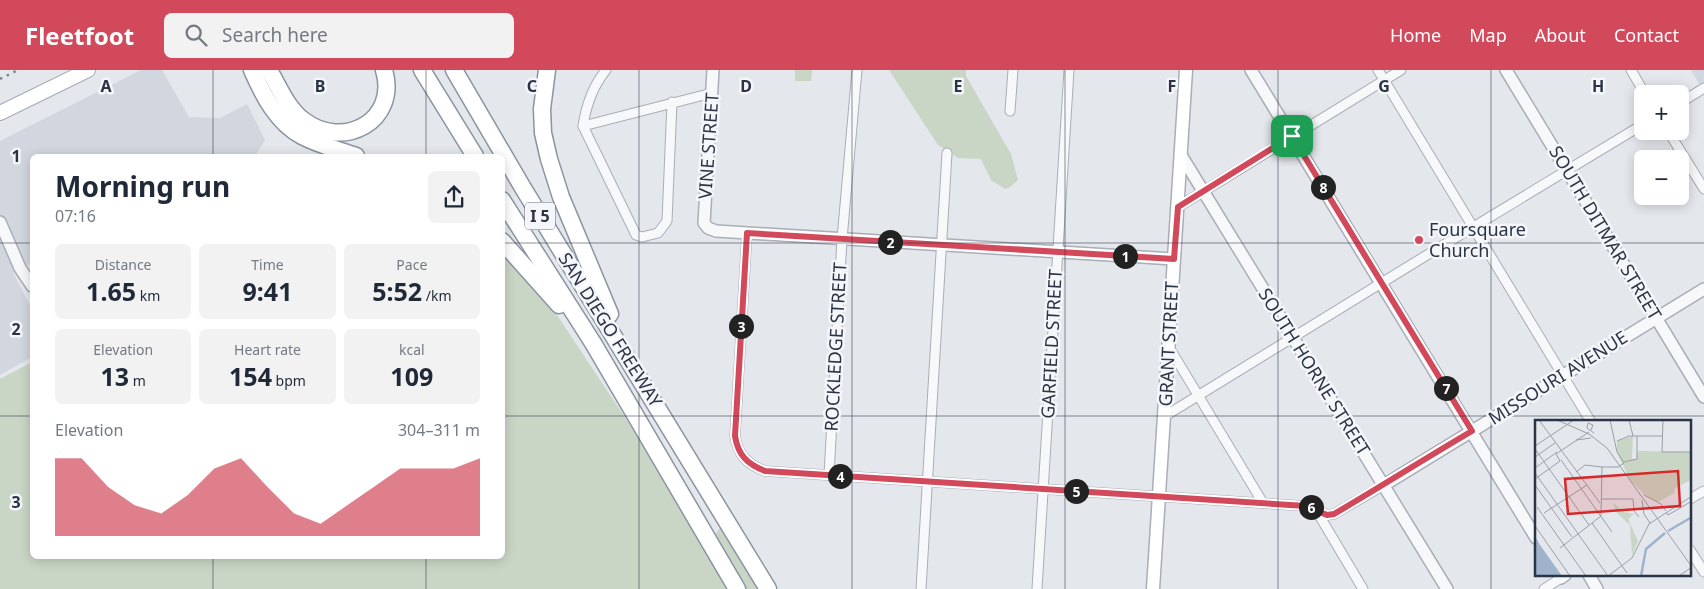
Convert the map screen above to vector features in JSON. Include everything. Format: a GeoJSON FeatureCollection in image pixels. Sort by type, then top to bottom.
{"type":"FeatureCollection","features":[{"type":"Feature","properties":{"kind":"highway"},"geometry":{"type":"LineString","coordinates":[[252,70],[274,112],[284,124],[302,136],[351,154]]}},
{"type":"Feature","properties":{"kind":"highway"},"geometry":{"type":"LineString","coordinates":[[269,70],[292,110],[318,130],[340,134],[362,128],[378,115],[388,92],[384,70]]}},
{"type":"Feature","properties":{"kind":"highway"},"geometry":{"type":"LineString","coordinates":[[422,70],[474,154]]}},
{"type":"Feature","properties":{"kind":"highway","name":"SAN DIEGO FREEWAY"},"geometry":{"type":"LineString","coordinates":[[454,70],[503,154]]}},
{"type":"Feature","properties":{"kind":"highway"},"geometry":{"type":"LineString","coordinates":[[547,70],[542,109],[543,133],[549,159],[562,197],[629,360]]}},
{"type":"Feature","properties":{"kind":"highway","name":"SAN DIEGO FREEWAY"},"geometry":{"type":"LineString","coordinates":[[505,157],[768,589]]}},
{"type":"Feature","properties":{"kind":"highway","name":"SAN DIEGO FREEWAY"},"geometry":{"type":"LineString","coordinates":[[505,205],[593,344],[737,589]]}},
{"type":"Feature","properties":{"kind":"highway"},"geometry":{"type":"LineString","coordinates":[[505,244],[593,344]]}},
{"type":"Feature","properties":{"kind":"main road"},"geometry":{"type":"LineString","coordinates":[[0,113],[88,70]]}},
{"type":"Feature","properties":{"kind":"main road","name":"GRANT STREET"},"geometry":{"type":"LineString","coordinates":[[1153,589],[1170,347],[1186,70]]}},
{"type":"Feature","properties":{"kind":"street","name":"VINE STREET"},"geometry":{"type":"LineString","coordinates":[[713,70],[704,222],[708,228],[716,231],[747,233]]}},
{"type":"Feature","properties":{"kind":"street","name":"ROCKLEDGE STREET"},"geometry":{"type":"LineString","coordinates":[[829,475],[842,239],[857,70]]}},
{"type":"Feature","properties":{"kind":"street"},"geometry":{"type":"LineString","coordinates":[[1010,111],[1013,70]]}},
{"type":"Feature","properties":{"kind":"street","name":"GARFIELD STREET"},"geometry":{"type":"LineString","coordinates":[[1038,589],[1069,70]]}},
{"type":"Feature","properties":{"kind":"street"},"geometry":{"type":"LineString","coordinates":[[1251,70],[1535,536]]}},
{"type":"Feature","properties":{"kind":"street"},"geometry":{"type":"LineString","coordinates":[[1378,70],[1591,420]]}},
{"type":"Feature","properties":{"kind":"street"},"geometry":{"type":"LineString","coordinates":[[1178,207],[1401,70]]}},
{"type":"Feature","properties":{"kind":"street","name":"SOUTH DITMAR STREET"},"geometry":{"type":"LineString","coordinates":[[1506,70],[1704,397]]}},
{"type":"Feature","properties":{"kind":"street"},"geometry":{"type":"LineString","coordinates":[[1631,70],[1640,85]]}},
{"type":"Feature","properties":{"kind":"street"},"geometry":{"type":"LineString","coordinates":[[603,73],[586,107],[583,126],[636,235],[642,237],[658,234],[667,221],[672,102]]}},
{"type":"Feature","properties":{"kind":"street"},"geometry":{"type":"LineString","coordinates":[[1689,97],[1704,88]]}},
{"type":"Feature","properties":{"kind":"street"},"geometry":{"type":"LineString","coordinates":[[583,126],[712,93]]}},
{"type":"Feature","properties":{"kind":"street"},"geometry":{"type":"LineString","coordinates":[[1165,416],[1634,130]]}},
{"type":"Feature","properties":{"kind":"street"},"geometry":{"type":"LineString","coordinates":[[1673,140],[1704,190]]}},
{"type":"Feature","properties":{"kind":"street"},"geometry":{"type":"LineString","coordinates":[[921,589],[947,153]]}},
{"type":"Feature","properties":{"kind":"street","name":"SOUTH HORNE STREET"},"geometry":{"type":"LineString","coordinates":[[1181,155],[1447,589]]}},
{"type":"Feature","properties":{"kind":"street"},"geometry":{"type":"LineString","coordinates":[[0,222],[20,268],[30,283]]}},
{"type":"Feature","properties":{"kind":"street"},"geometry":{"type":"LineString","coordinates":[[747,233],[1174,259]]}},
{"type":"Feature","properties":{"kind":"street","name":"MISSOURI AVENUE"},"geometry":{"type":"LineString","coordinates":[[747,233],[735,436],[742,457],[754,467],[765,471],[1306,506],[1315,508],[1327,515],[1334,514],[1384,485],[1423,459],[1704,289]]}},
{"type":"Feature","properties":{"kind":"street"},"geometry":{"type":"LineString","coordinates":[[1170,347],[1263,503]]}},
{"type":"Feature","properties":{"kind":"street"},"geometry":{"type":"LineString","coordinates":[[1692,498],[1704,491]]}},
{"type":"Feature","properties":{"kind":"street"},"geometry":{"type":"LineString","coordinates":[[1315,508],[1363,589]]}},
{"type":"Feature","properties":{"kind":"street"},"geometry":{"type":"LineString","coordinates":[[1692,553],[1704,572]]}},
{"type":"Feature","properties":{"kind":"street"},"geometry":{"type":"LineString","coordinates":[[1544,589],[1562,576]]}},
{"type":"Feature","properties":{"kind":"street"},"geometry":{"type":"LineString","coordinates":[[1590,576],[1597,589]]}},
{"type":"Feature","properties":{"kind":"shaded area"},"geometry":{"type":"Polygon","coordinates":[[[141,70],[162,70],[189,117],[220,118],[247,104],[265,140],[256,154],[30,154],[30,264],[13,272],[30,306],[30,358],[0,375],[0,141],[141,70]]]}},
{"type":"Feature","properties":{"kind":"shaded area"},"geometry":{"type":"Polygon","coordinates":[[[1691,70],[1704,70],[1704,92],[1698,82],[1691,70]]]}},
{"type":"Feature","properties":{"kind":"green space"},"geometry":{"type":"Polygon","coordinates":[[[795,70],[812,70],[811,81],[795,81],[795,70]]]}},
{"type":"Feature","properties":{"kind":"green space"},"geometry":{"type":"Polygon","coordinates":[[[889,70],[966,70],[966,76],[1011,154],[1018,180],[1005,189],[991,180],[981,159],[958,158],[938,145],[889,70]]]}},
{"type":"Feature","properties":{"kind":"green space"},"geometry":{"type":"Polygon","coordinates":[[[505,244],[533,279],[707,541],[715,535],[728,516],[772,589],[0,589],[0,379],[30,363],[30,559],[505,559],[505,244]]]}},
{"type":"Feature","properties":{"kind":"railway"},"geometry":{"type":"LineString","coordinates":[[0,79],[18,70]]}},
{"type":"Feature","properties":{"kind":"place","name":"Foursquare Church"},"geometry":{"type":"Point","coordinates":[1419,240]}},
{"type":"Feature","properties":{"kind":"route"},"geometry":{"type":"LineString","coordinates":[[1292,136],[1472,431],[1423,459],[1384,485],[1334,514],[1327,515],[1320,513],[1315,508],[1306,506],[765,471],[754,467],[742,457],[735,436],[747,233],[1174,259],[1178,207],[1292,136]]}}]}
